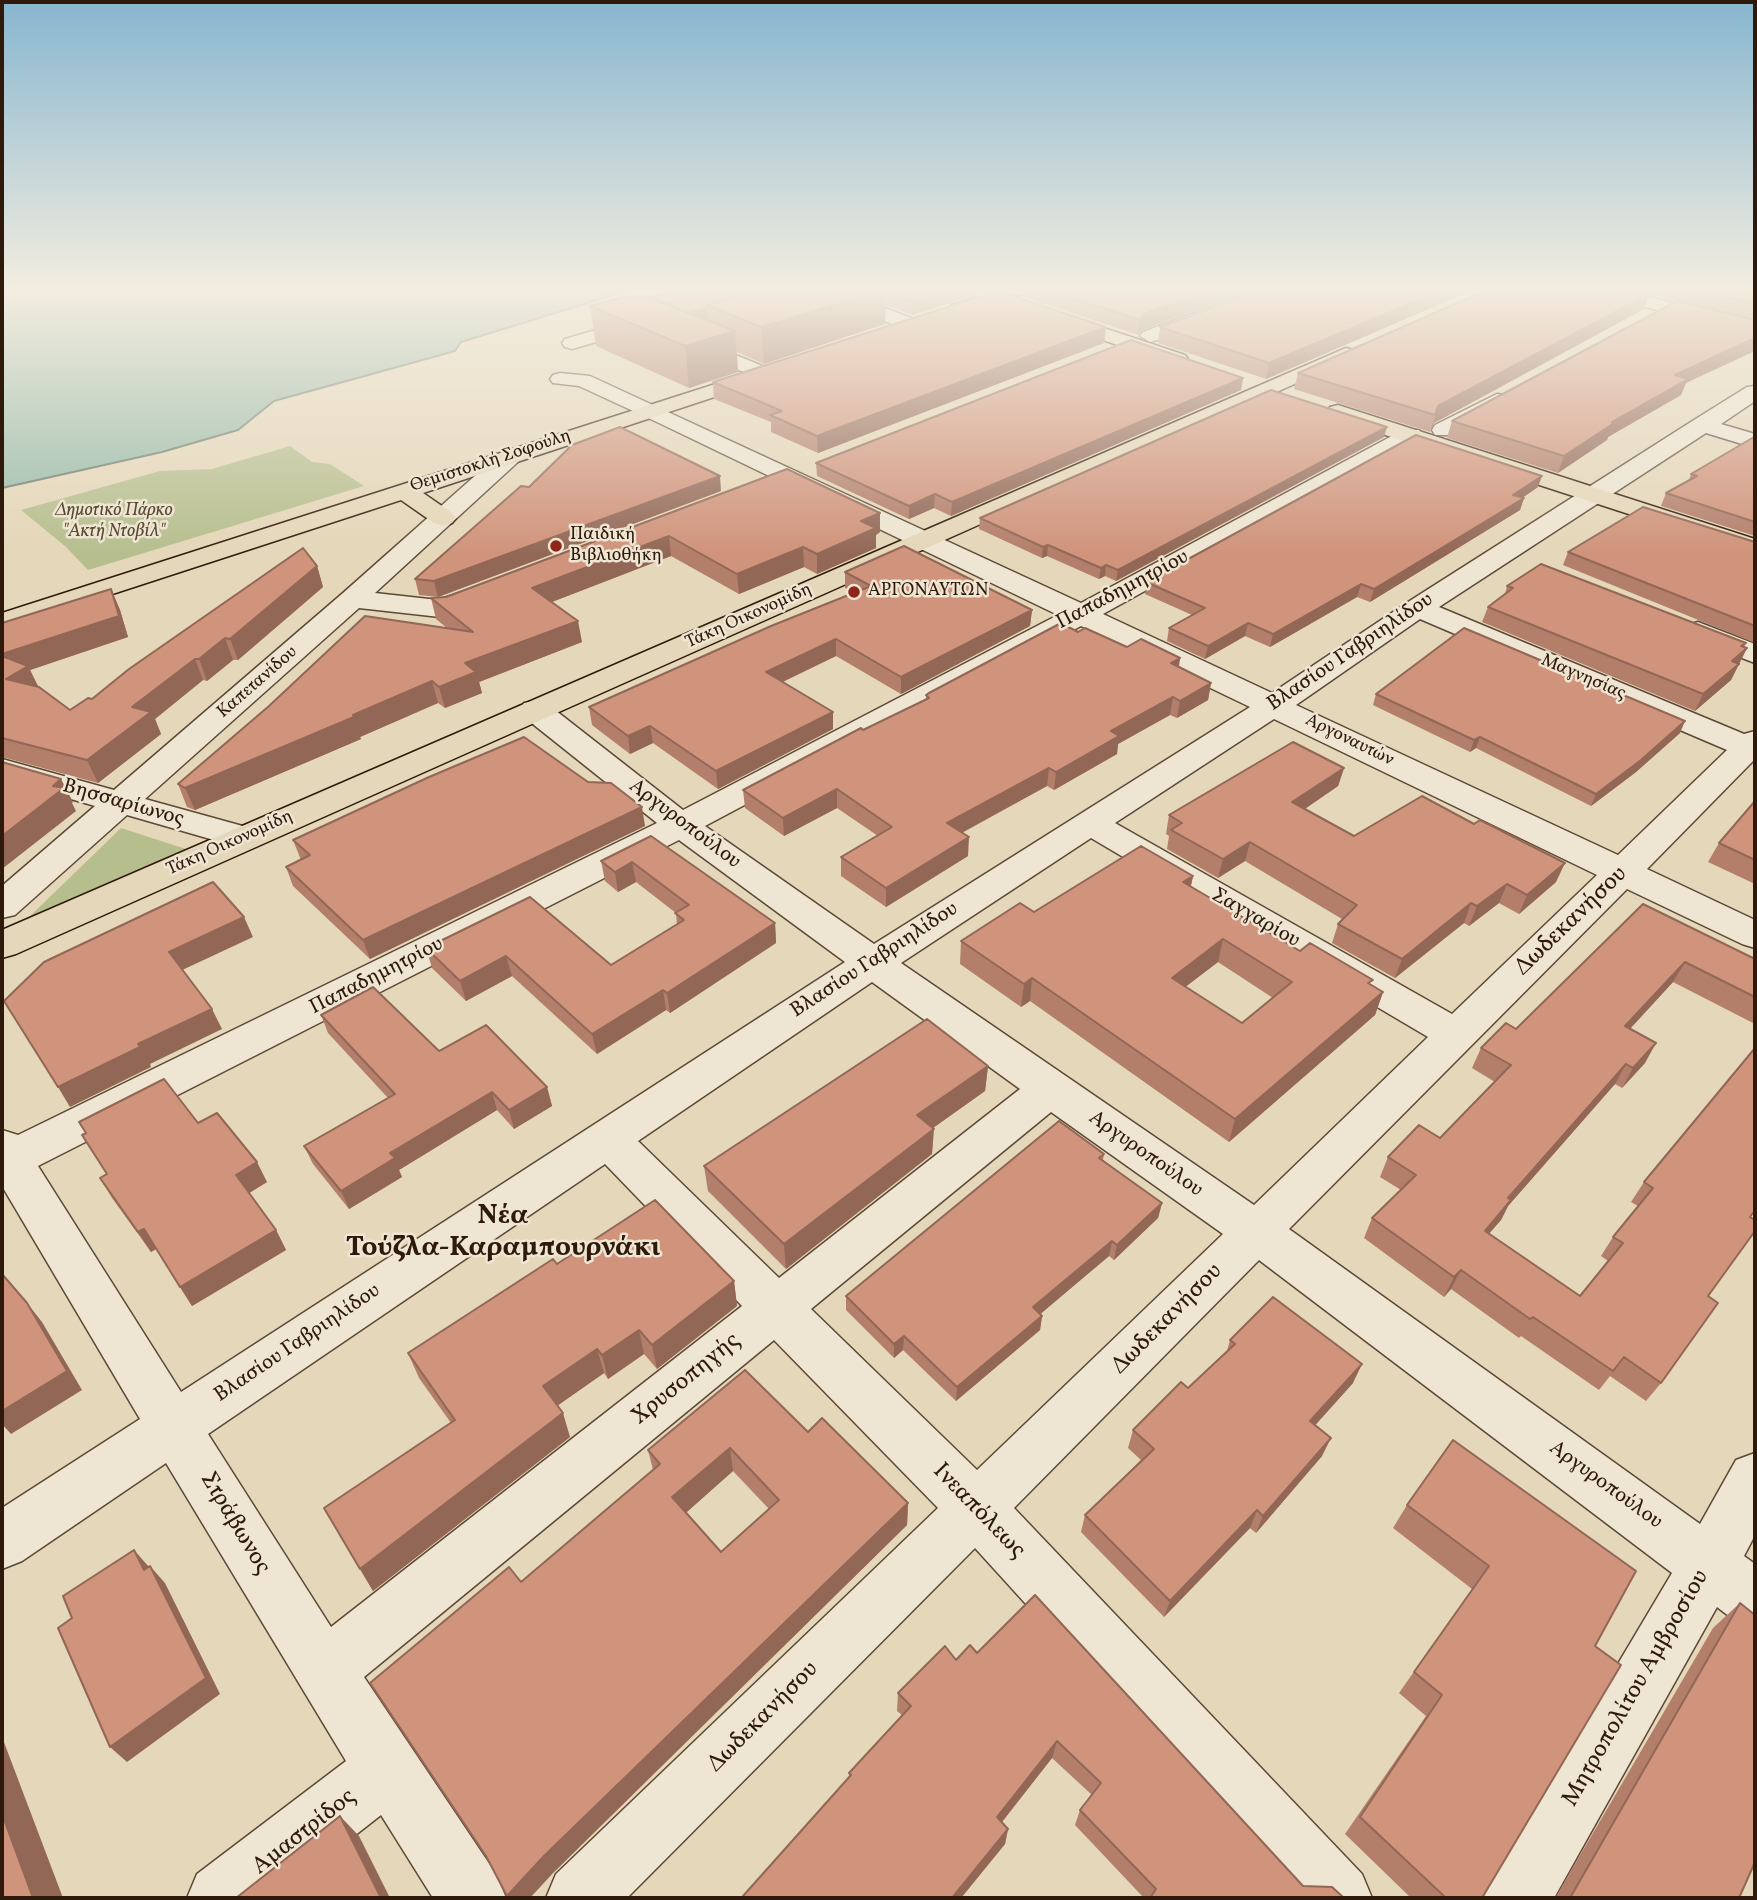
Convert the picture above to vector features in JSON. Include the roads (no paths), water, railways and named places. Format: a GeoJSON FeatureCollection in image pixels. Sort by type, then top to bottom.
{"type":"FeatureCollection","features":[{"type":"Feature","properties":{"kind":"main road","name":"Θεμιστοκλή Σοφούλη"},"geometry":{"type":"LineString","coordinates":[[2,622],[753,378]]}},
{"type":"Feature","properties":{"kind":"main road"},"geometry":{"type":"LineString","coordinates":[[1235,378],[1294,389],[1602,489],[1755,531]]}},
{"type":"Feature","properties":{"kind":"main road","name":"Τάκη Οικονομίδη"},"geometry":{"type":"LineString","coordinates":[[2,945],[925,539],[1294,389],[1313,378]]}},
{"type":"Feature","properties":{"kind":"main road"},"geometry":{"type":"LineString","coordinates":[[1294,389],[1602,489],[1755,547]]}},
{"type":"Feature","properties":{"kind":"main road"},"geometry":{"type":"LineString","coordinates":[[404,491],[443,518]]}},
{"type":"Feature","properties":{"kind":"street","name":"Αργοναυτών"},"geometry":{"type":"LineString","coordinates":[[560,379],[583,380],[651,410],[1755,934]]}},
{"type":"Feature","properties":{"kind":"street","name":"Παπαδημητρίου"},"geometry":{"type":"LineString","coordinates":[[6,1153],[681,825],[1427,433],[1514,391]]}},
{"type":"Feature","properties":{"kind":"street","name":"Βλασίου Γαβριηλίδου"},"geometry":{"type":"LineString","coordinates":[[2,1541],[872,962],[1275,705],[1418,608],[1517,559],[1602,489],[1755,392]]}},
{"type":"Feature","properties":{"kind":"street"},"geometry":{"type":"LineString","coordinates":[[1702,425],[1755,441]]}},
{"type":"Feature","properties":{"kind":"street","name":"Καπετανίδου"},"geometry":{"type":"LineString","coordinates":[[2,906],[353,599],[511,456]]}},
{"type":"Feature","properties":{"kind":"street"},"geometry":{"type":"LineString","coordinates":[[755,489],[818,464]]}},
{"type":"Feature","properties":{"kind":"street"},"geometry":{"type":"LineString","coordinates":[[353,599],[440,609],[513,582]]}},
{"type":"Feature","properties":{"kind":"street","name":"Μαγνησίας"},"geometry":{"type":"LineString","coordinates":[[1418,608],[1752,744]]}},
{"type":"Feature","properties":{"kind":"street"},"geometry":{"type":"LineString","coordinates":[[1667,619],[1755,654]]}},
{"type":"Feature","properties":{"kind":"street","name":"Αργυροπούλου"},"geometry":{"type":"LineString","coordinates":[[535,710],[681,825],[1050,1089],[1257,1232],[1733,1581]]}},
{"type":"Feature","properties":{"kind":"street","name":"Δωδεκανήσου"},"geometry":{"type":"LineString","coordinates":[[580,1898],[1752,744]]}},
{"type":"Feature","properties":{"kind":"street","name":"Βησσαρίωνος"},"geometry":{"type":"LineString","coordinates":[[2,769],[245,838]]}},
{"type":"Feature","properties":{"kind":"street","name":"Σαγγαρίου"},"geometry":{"type":"LineString","coordinates":[[1090,823],[1457,1035]]}},
{"type":"Feature","properties":{"kind":"street","name":"Χρυσοπηγής"},"geometry":{"type":"LineString","coordinates":[[324,1671],[1050,1089]]}},
{"type":"Feature","properties":{"kind":"street","name":"Ινεαπόλεως"},"geometry":{"type":"LineString","coordinates":[[607,1138],[976,1508],[1338,1898]]}},
{"type":"Feature","properties":{"kind":"street","name":"Στράβωνος"},"geometry":{"type":"LineString","coordinates":[[6,1153],[324,1671],[472,1898]]}},
{"type":"Feature","properties":{"kind":"street","name":"Μητροπολίτου Αμβροσίου"},"geometry":{"type":"LineString","coordinates":[[1517,1898],[1733,1581],[1755,1479]]}},
{"type":"Feature","properties":{"kind":"street","name":"Αμαστρίδος"},"geometry":{"type":"LineString","coordinates":[[221,1898],[349,1800],[388,1766]]}},
{"type":"Feature","properties":{"kind":"place","name":"Παιδική Βιβλιοθήκη"},"geometry":{"type":"Point","coordinates":[556,546]}},
{"type":"Feature","properties":{"kind":"place","name":"ΑΡΓΟΝΑΥΤΩΝ"},"geometry":{"type":"Point","coordinates":[854,592]}},
{"type":"Feature","properties":{"kind":"district","name":"Νέα Τούζλα-Καραμπουρνάκι"},"geometry":{"type":"Point","coordinates":[503,1234]}},
{"type":"Feature","properties":{"kind":"park label","name":"Δημοτικό Πάρκο \"Ακτή Ντοβίλ\""},"geometry":{"type":"Point","coordinates":[114,522]}}]}
